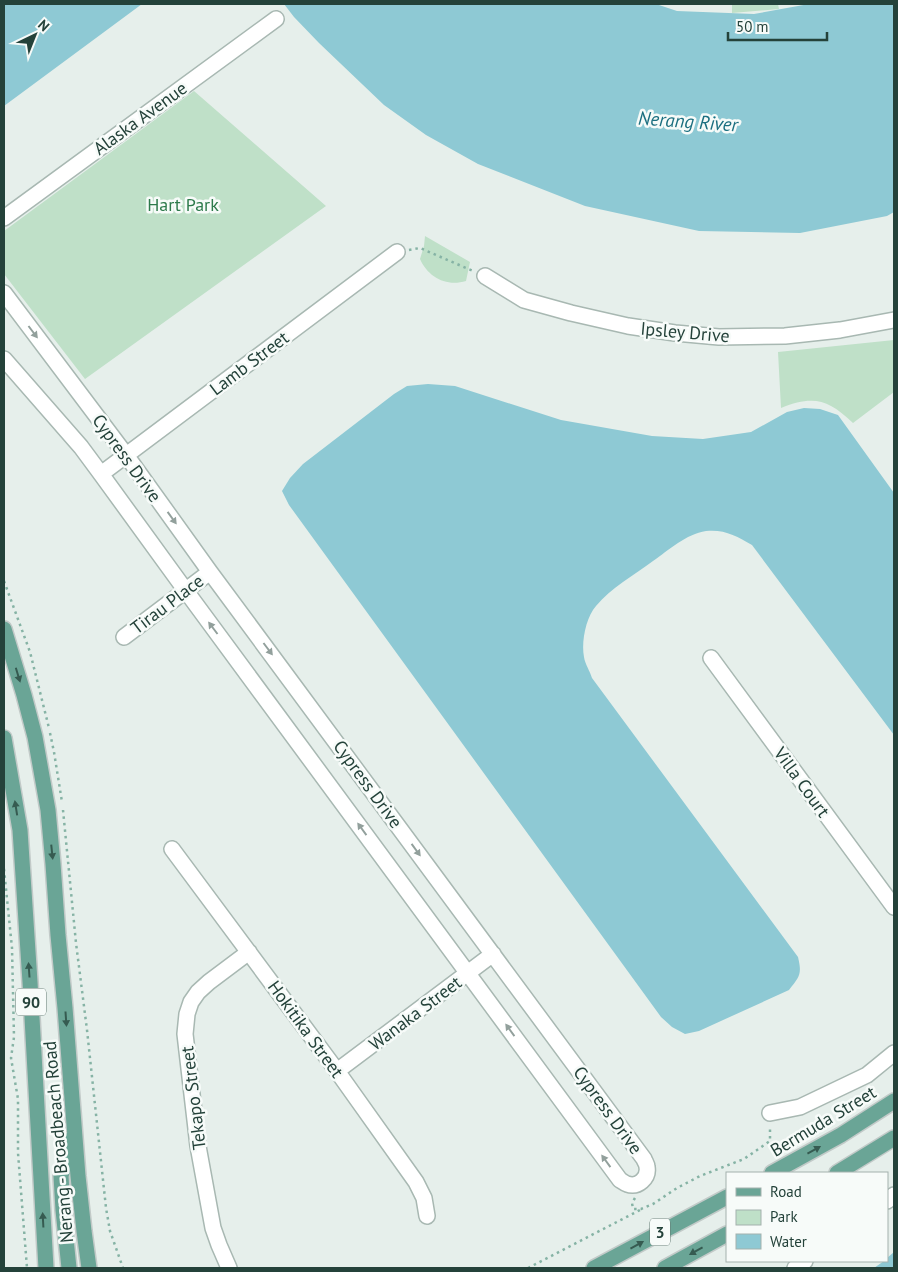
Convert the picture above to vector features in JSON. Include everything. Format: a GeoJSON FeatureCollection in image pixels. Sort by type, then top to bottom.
{"type":"FeatureCollection","features":[{"type":"Feature","properties":{"kind":"main road","name":"Nerang - Broadbeach Road"},"geometry":{"type":"LineString","coordinates":[[4,629],[35,737],[48,810],[74,1131],[89,1268]]}},
{"type":"Feature","properties":{"kind":"main road","name":"Nerang - Broadbeach Road"},"geometry":{"type":"LineString","coordinates":[[4,738],[20,830],[46,1268]]}},
{"type":"Feature","properties":{"kind":"main road","name":"Bermuda Street"},"geometry":{"type":"LineString","coordinates":[[774,1172],[841,1135],[894,1101]]}},
{"type":"Feature","properties":{"kind":"main road"},"geometry":{"type":"LineString","coordinates":[[70,1268],[61,1176],[74,1131]]}},
{"type":"Feature","properties":{"kind":"main road"},"geometry":{"type":"LineString","coordinates":[[839,1172],[894,1138]]}},
{"type":"Feature","properties":{"kind":"main road","name":"3"},"geometry":{"type":"LineString","coordinates":[[594,1268],[726,1198]]}},
{"type":"Feature","properties":{"kind":"main road","name":"3"},"geometry":{"type":"LineString","coordinates":[[665,1268],[726,1235]]}},
{"type":"Feature","properties":{"kind":"street","name":"Alaska Avenue"},"geometry":{"type":"LineString","coordinates":[[4,218],[276,19]]}},
{"type":"Feature","properties":{"kind":"street","name":"Lamb Street"},"geometry":{"type":"LineString","coordinates":[[101,474],[397,252]]}},
{"type":"Feature","properties":{"kind":"street","name":"Ipsley Drive"},"geometry":{"type":"LineString","coordinates":[[485,276],[524,300],[628,326],[675,333],[719,337],[785,336],[840,330],[894,320]]}},
{"type":"Feature","properties":{"kind":"street","name":"Cypress Drive"},"geometry":{"type":"LineString","coordinates":[[4,293],[126,455],[210,572],[644,1159],[647,1174],[643,1181],[636,1185],[627,1184],[620,1180],[101,474],[4,359]]}},
{"type":"Feature","properties":{"kind":"street","name":"Tirau Place"},"geometry":{"type":"LineString","coordinates":[[124,637],[210,572]]}},
{"type":"Feature","properties":{"kind":"street","name":"Villa Court"},"geometry":{"type":"LineString","coordinates":[[711,658],[894,907]]}},
{"type":"Feature","properties":{"kind":"street","name":"Hokitika Street"},"geometry":{"type":"LineString","coordinates":[[172,849],[337,1071],[416,1182],[424,1198],[427,1216]]}},
{"type":"Feature","properties":{"kind":"street","name":"Tekapo Street"},"geometry":{"type":"LineString","coordinates":[[229,1268],[213,1228],[194,1114],[185,1034],[187,1014],[191,1002],[198,992],[249,952]]}},
{"type":"Feature","properties":{"kind":"street","name":"Wanaka Street"},"geometry":{"type":"LineString","coordinates":[[337,1071],[493,954]]}},
{"type":"Feature","properties":{"kind":"street"},"geometry":{"type":"LineString","coordinates":[[770,1113],[800,1107],[867,1075],[894,1053]]}},
{"type":"Feature","properties":{"kind":"path"},"geometry":{"type":"LineString","coordinates":[[397,252],[420,248],[485,276]]}},
{"type":"Feature","properties":{"kind":"path"},"geometry":{"type":"LineString","coordinates":[[4,869],[12,948],[14,1037],[11,1058],[18,1099],[18,1154],[27,1268]]}},
{"type":"Feature","properties":{"kind":"path"},"geometry":{"type":"LineString","coordinates":[[528,1268],[658,1201],[700,1176],[744,1159],[770,1142],[770,1113]]}},
{"type":"Feature","properties":{"kind":"path"},"geometry":{"type":"LineString","coordinates":[[641,1209],[633,1210],[632,1203],[643,1181]]}},
{"type":"Feature","properties":{"kind":"green space"},"geometry":{"type":"Polygon","coordinates":[[[732,4],[778,4],[779,9],[732,13],[732,4]]]}},
{"type":"Feature","properties":{"kind":"green space","name":"Hart Park"},"geometry":{"type":"Polygon","coordinates":[[[194,91],[326,206],[85,379],[4,274],[4,231],[194,91]]]}},
{"type":"Feature","properties":{"kind":"green space"},"geometry":{"type":"Polygon","coordinates":[[[425,236],[470,262],[466,281],[452,283],[438,279],[428,271],[420,259],[425,236]]]}},
{"type":"Feature","properties":{"kind":"green space"},"geometry":{"type":"Polygon","coordinates":[[[894,340],[894,392],[853,423],[836,409],[820,402],[802,401],[781,408],[778,352],[894,340]]]}},
{"type":"Feature","properties":{"kind":"water"},"geometry":{"type":"Polygon","coordinates":[[[4,4],[142,4],[4,106],[4,4]]]}},
{"type":"Feature","properties":{"kind":"water","name":"Nerang River"},"geometry":{"type":"Polygon","coordinates":[[[284,4],[656,4],[677,11],[754,14],[809,4],[894,4],[894,212],[887,216],[800,233],[699,231],[585,206],[478,164],[426,135],[384,105],[319,43],[284,4]]]}},
{"type":"Feature","properties":{"kind":"water"},"geometry":{"type":"Polygon","coordinates":[[[428,384],[455,386],[561,420],[652,436],[703,439],[751,432],[787,412],[804,408],[820,409],[838,415],[894,493],[894,735],[752,545],[730,534],[719,531],[706,531],[692,535],[678,543],[602,599],[589,616],[585,630],[583,651],[585,662],[592,678],[798,957],[799,975],[789,990],[699,1031],[685,1034],[672,1027],[661,1017],[289,505],[282,491],[290,478],[303,464],[394,394],[407,386],[428,384]]]}},
{"type":"Feature","properties":{"kind":"water"},"geometry":{"type":"Polygon","coordinates":[[[894,1252],[894,1268],[874,1268],[883,1262],[888,1262],[888,1257],[894,1252]]]}}]}
